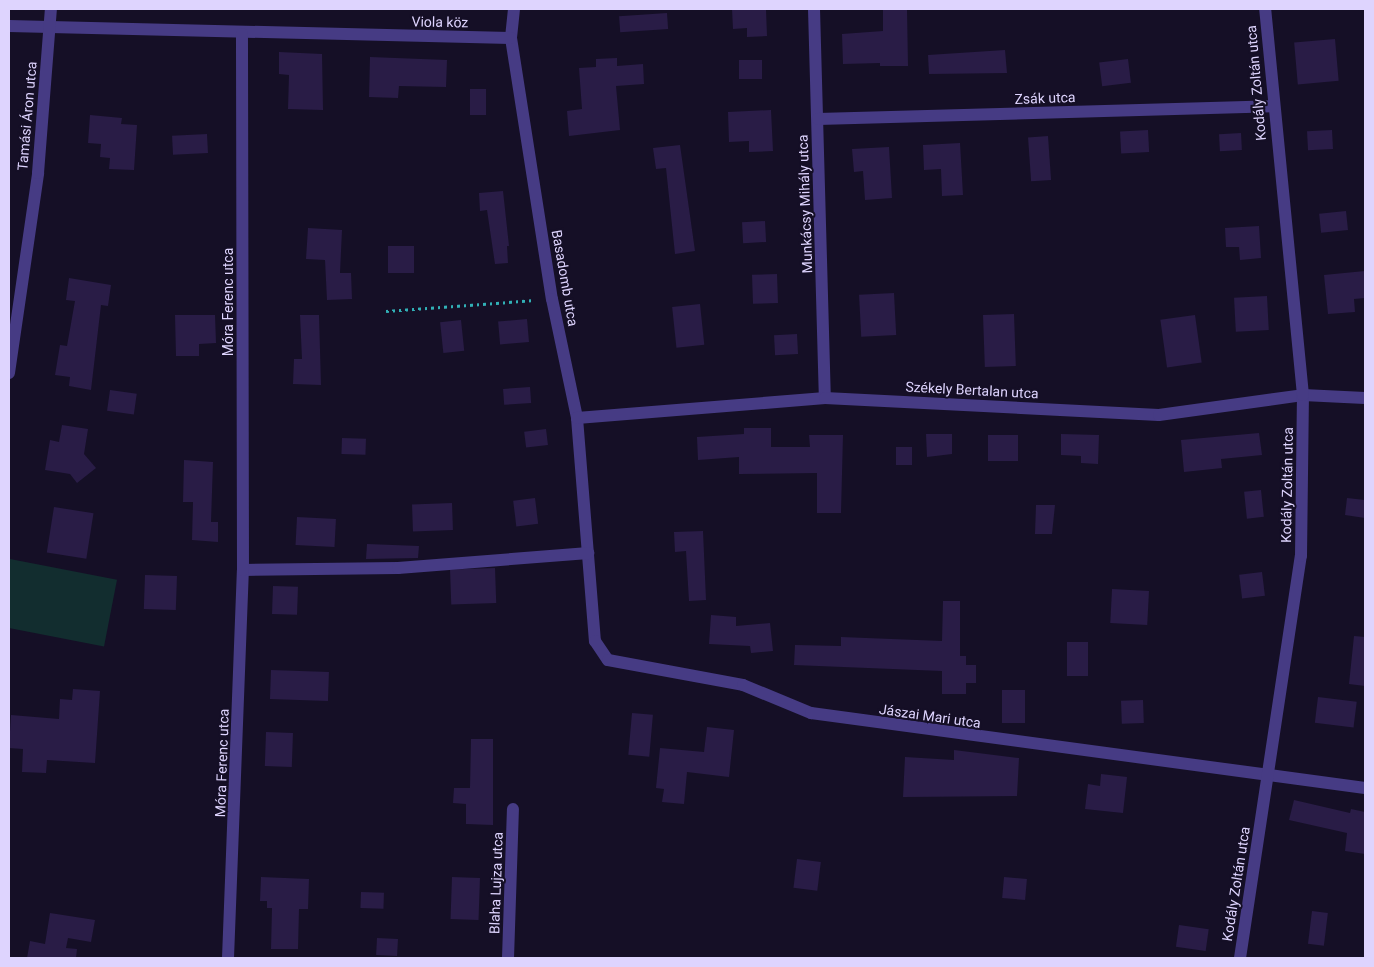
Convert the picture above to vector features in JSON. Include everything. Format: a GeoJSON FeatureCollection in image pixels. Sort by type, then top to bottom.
{"type":"FeatureCollection","features":[{"type":"Feature","properties":{"kind":"street","name":"Tamási Áron utca"},"geometry":{"type":"LineString","coordinates":[[9,374],[38,173],[50,9]]}},
{"type":"Feature","properties":{"kind":"street","name":"Basadomb utca"},"geometry":{"type":"LineString","coordinates":[[514,9],[511,38],[552,298],[577,418],[588,553]]}},
{"type":"Feature","properties":{"kind":"street","name":"Munkácsy Mihály utca"},"geometry":{"type":"LineString","coordinates":[[814,9],[825,398]]}},
{"type":"Feature","properties":{"kind":"street","name":"Kodály Zoltán utca"},"geometry":{"type":"LineString","coordinates":[[1240,958],[1301,556],[1303,395],[1273,106],[1265,9]]}},
{"type":"Feature","properties":{"kind":"street","name":"Viola köz"},"geometry":{"type":"LineString","coordinates":[[9,26],[242,34],[511,38]]}},
{"type":"Feature","properties":{"kind":"street","name":"Móra Ferenc utca"},"geometry":{"type":"LineString","coordinates":[[228,958],[243,570],[242,34]]}},
{"type":"Feature","properties":{"kind":"street","name":"Zsák utca"},"geometry":{"type":"LineString","coordinates":[[818,119],[1273,106]]}},
{"type":"Feature","properties":{"kind":"street","name":"Székely Bertalan utca"},"geometry":{"type":"LineString","coordinates":[[577,418],[825,398],[1159,415],[1303,395],[1365,398]]}},
{"type":"Feature","properties":{"kind":"street"},"geometry":{"type":"LineString","coordinates":[[243,570],[398,568],[588,553]]}},
{"type":"Feature","properties":{"kind":"street","name":"Jászai Mari utca"},"geometry":{"type":"LineString","coordinates":[[588,553],[595,641],[608,660],[620,664],[743,685],[811,714],[1365,788]]}},
{"type":"Feature","properties":{"kind":"street","name":"Blaha Lujza utca"},"geometry":{"type":"LineString","coordinates":[[508,958],[513,809]]}},
{"type":"Feature","properties":{"kind":"path"},"geometry":{"type":"LineString","coordinates":[[386,311],[552,298]]}},
{"type":"Feature","properties":{"kind":"green space"},"geometry":{"type":"Polygon","coordinates":[[[10,559],[117,580],[104,647],[9,628],[10,559]]]}},
{"type":"Feature","properties":{"kind":"building"},"geometry":{"type":"Polygon","coordinates":[[[732,9],[766,9],[767,36],[747,37],[747,28],[733,29],[732,9]]]}},
{"type":"Feature","properties":{"kind":"building"},"geometry":{"type":"Polygon","coordinates":[[[883,9],[907,9],[908,66],[880,66],[880,63],[843,64],[842,34],[883,31],[883,9]]]}},
{"type":"Feature","properties":{"kind":"building"},"geometry":{"type":"Polygon","coordinates":[[[667,13],[668,29],[620,32],[619,16],[667,13]]]}},
{"type":"Feature","properties":{"kind":"building"},"geometry":{"type":"Polygon","coordinates":[[[1335,39],[1339,81],[1298,84],[1294,43],[1335,39]]]}},
{"type":"Feature","properties":{"kind":"building"},"geometry":{"type":"Polygon","coordinates":[[[1005,50],[1007,73],[929,74],[928,55],[1005,50]]]}},
{"type":"Feature","properties":{"kind":"building"},"geometry":{"type":"Polygon","coordinates":[[[279,52],[322,54],[323,110],[288,109],[289,75],[279,74],[279,52]]]}},
{"type":"Feature","properties":{"kind":"building"},"geometry":{"type":"Polygon","coordinates":[[[370,57],[447,60],[446,87],[399,86],[398,98],[369,97],[370,57]]]}},
{"type":"Feature","properties":{"kind":"building"},"geometry":{"type":"Polygon","coordinates":[[[617,58],[617,66],[643,64],[644,84],[616,86],[620,130],[569,136],[567,111],[582,109],[579,68],[596,67],[596,59],[617,58]]]}},
{"type":"Feature","properties":{"kind":"building"},"geometry":{"type":"Polygon","coordinates":[[[1128,59],[1131,83],[1102,86],[1099,63],[1128,59]]]}},
{"type":"Feature","properties":{"kind":"building"},"geometry":{"type":"Polygon","coordinates":[[[739,60],[762,60],[762,79],[739,79],[739,60]]]}},
{"type":"Feature","properties":{"kind":"building"},"geometry":{"type":"Polygon","coordinates":[[[470,89],[486,89],[486,115],[470,115],[470,89]]]}},
{"type":"Feature","properties":{"kind":"building"},"geometry":{"type":"Polygon","coordinates":[[[771,110],[773,151],[749,152],[749,141],[729,142],[728,112],[771,110]]]}},
{"type":"Feature","properties":{"kind":"building"},"geometry":{"type":"Polygon","coordinates":[[[90,115],[122,118],[121,124],[137,125],[134,170],[109,169],[110,158],[100,157],[101,144],[88,143],[90,115]]]}},
{"type":"Feature","properties":{"kind":"building"},"geometry":{"type":"Polygon","coordinates":[[[1148,130],[1149,152],[1121,153],[1120,131],[1148,130]]]}},
{"type":"Feature","properties":{"kind":"building"},"geometry":{"type":"Polygon","coordinates":[[[1332,130],[1333,149],[1308,150],[1307,131],[1332,130]]]}},
{"type":"Feature","properties":{"kind":"building"},"geometry":{"type":"Polygon","coordinates":[[[1241,133],[1242,150],[1220,151],[1219,134],[1241,133]]]}},
{"type":"Feature","properties":{"kind":"building"},"geometry":{"type":"Polygon","coordinates":[[[207,134],[208,153],[173,155],[172,136],[207,134]]]}},
{"type":"Feature","properties":{"kind":"building"},"geometry":{"type":"Polygon","coordinates":[[[1048,136],[1051,180],[1031,181],[1028,137],[1048,136]]]}},
{"type":"Feature","properties":{"kind":"building"},"geometry":{"type":"Polygon","coordinates":[[[960,143],[963,195],[942,196],[941,169],[924,170],[923,145],[960,143]]]}},
{"type":"Feature","properties":{"kind":"building"},"geometry":{"type":"Polygon","coordinates":[[[680,145],[695,251],[675,254],[666,168],[656,169],[653,148],[680,145]]]}},
{"type":"Feature","properties":{"kind":"building"},"geometry":{"type":"Polygon","coordinates":[[[889,147],[892,198],[865,200],[863,171],[854,172],[852,149],[889,147]]]}},
{"type":"Feature","properties":{"kind":"building"},"geometry":{"type":"Polygon","coordinates":[[[503,191],[509,246],[507,246],[508,263],[495,264],[487,210],[480,211],[479,193],[503,191]]]}},
{"type":"Feature","properties":{"kind":"building"},"geometry":{"type":"Polygon","coordinates":[[[1346,211],[1348,230],[1321,233],[1319,214],[1346,211]]]}},
{"type":"Feature","properties":{"kind":"building"},"geometry":{"type":"Polygon","coordinates":[[[765,221],[766,242],[743,243],[742,222],[765,221]]]}},
{"type":"Feature","properties":{"kind":"building"},"geometry":{"type":"Polygon","coordinates":[[[1259,226],[1261,258],[1240,260],[1239,247],[1226,247],[1225,228],[1259,226]]]}},
{"type":"Feature","properties":{"kind":"building"},"geometry":{"type":"Polygon","coordinates":[[[308,228],[342,230],[340,273],[351,273],[352,299],[327,300],[325,260],[306,259],[308,228]]]}},
{"type":"Feature","properties":{"kind":"building"},"geometry":{"type":"Polygon","coordinates":[[[388,246],[414,246],[414,273],[388,273],[388,246]]]}},
{"type":"Feature","properties":{"kind":"building"},"geometry":{"type":"Polygon","coordinates":[[[1365,271],[1365,298],[1354,299],[1355,312],[1328,314],[1324,275],[1365,271]]]}},
{"type":"Feature","properties":{"kind":"building"},"geometry":{"type":"Polygon","coordinates":[[[777,274],[778,303],[753,304],[752,275],[777,274]]]}},
{"type":"Feature","properties":{"kind":"building"},"geometry":{"type":"Polygon","coordinates":[[[69,278],[111,285],[108,306],[101,305],[91,390],[69,386],[70,377],[55,375],[60,345],[67,346],[75,301],[66,300],[69,278]]]}},
{"type":"Feature","properties":{"kind":"building"},"geometry":{"type":"Polygon","coordinates":[[[894,293],[896,335],[861,337],[859,295],[894,293]]]}},
{"type":"Feature","properties":{"kind":"building"},"geometry":{"type":"Polygon","coordinates":[[[1267,296],[1269,330],[1236,332],[1234,298],[1267,296]]]}},
{"type":"Feature","properties":{"kind":"building"},"geometry":{"type":"Polygon","coordinates":[[[700,304],[704,345],[676,348],[672,307],[700,304]]]}},
{"type":"Feature","properties":{"kind":"building"},"geometry":{"type":"Polygon","coordinates":[[[1014,314],[1016,366],[985,367],[983,315],[1014,314]]]}},
{"type":"Feature","properties":{"kind":"building"},"geometry":{"type":"Polygon","coordinates":[[[175,315],[215,315],[216,343],[199,344],[199,356],[176,356],[175,315]]]}},
{"type":"Feature","properties":{"kind":"building"},"geometry":{"type":"Polygon","coordinates":[[[300,315],[319,315],[321,385],[293,384],[294,359],[302,359],[300,315]]]}},
{"type":"Feature","properties":{"kind":"building"},"geometry":{"type":"Polygon","coordinates":[[[1195,315],[1202,363],[1167,367],[1160,320],[1195,315]]]}},
{"type":"Feature","properties":{"kind":"building"},"geometry":{"type":"Polygon","coordinates":[[[527,319],[529,342],[500,344],[498,322],[527,319]]]}},
{"type":"Feature","properties":{"kind":"building"},"geometry":{"type":"Polygon","coordinates":[[[461,320],[464,351],[443,353],[440,322],[461,320]]]}},
{"type":"Feature","properties":{"kind":"building"},"geometry":{"type":"Polygon","coordinates":[[[797,334],[798,354],[775,355],[774,335],[797,334]]]}},
{"type":"Feature","properties":{"kind":"building"},"geometry":{"type":"Polygon","coordinates":[[[530,387],[531,403],[504,405],[503,389],[530,387]]]}},
{"type":"Feature","properties":{"kind":"building"},"geometry":{"type":"Polygon","coordinates":[[[110,390],[137,394],[134,415],[107,411],[110,390]]]}},
{"type":"Feature","properties":{"kind":"building"},"geometry":{"type":"Polygon","coordinates":[[[62,425],[88,429],[84,454],[96,468],[77,483],[70,474],[45,470],[50,440],[59,442],[62,425]]]}},
{"type":"Feature","properties":{"kind":"building"},"geometry":{"type":"Polygon","coordinates":[[[744,428],[771,428],[771,447],[810,447],[809,435],[843,435],[841,513],[817,513],[817,473],[739,474],[739,457],[698,460],[697,437],[744,434],[744,428]]]}},
{"type":"Feature","properties":{"kind":"building"},"geometry":{"type":"Polygon","coordinates":[[[546,429],[548,445],[526,448],[524,432],[546,429]]]}},
{"type":"Feature","properties":{"kind":"building"},"geometry":{"type":"Polygon","coordinates":[[[1259,433],[1262,455],[1221,459],[1222,468],[1184,472],[1181,440],[1259,433]]]}},
{"type":"Feature","properties":{"kind":"building"},"geometry":{"type":"Polygon","coordinates":[[[926,434],[952,434],[952,454],[927,457],[926,434]]]}},
{"type":"Feature","properties":{"kind":"building"},"geometry":{"type":"Polygon","coordinates":[[[1061,434],[1099,435],[1098,464],[1081,463],[1081,456],[1061,455],[1061,434]]]}},
{"type":"Feature","properties":{"kind":"building"},"geometry":{"type":"Polygon","coordinates":[[[988,435],[1018,435],[1018,461],[988,461],[988,435]]]}},
{"type":"Feature","properties":{"kind":"building"},"geometry":{"type":"Polygon","coordinates":[[[342,438],[366,439],[365,455],[341,454],[342,438]]]}},
{"type":"Feature","properties":{"kind":"building"},"geometry":{"type":"Polygon","coordinates":[[[896,447],[912,447],[912,465],[896,465],[896,447]]]}},
{"type":"Feature","properties":{"kind":"building"},"geometry":{"type":"Polygon","coordinates":[[[184,460],[213,462],[211,522],[218,522],[218,542],[192,540],[193,502],[183,502],[184,460]]]}},
{"type":"Feature","properties":{"kind":"building"},"geometry":{"type":"Polygon","coordinates":[[[1261,490],[1264,517],[1247,519],[1244,492],[1261,490]]]}},
{"type":"Feature","properties":{"kind":"building"},"geometry":{"type":"Polygon","coordinates":[[[535,498],[538,524],[516,526],[513,501],[535,498]]]}},
{"type":"Feature","properties":{"kind":"building"},"geometry":{"type":"Polygon","coordinates":[[[1347,498],[1365,500],[1365,518],[1345,515],[1347,498]]]}},
{"type":"Feature","properties":{"kind":"building"},"geometry":{"type":"Polygon","coordinates":[[[452,503],[453,530],[413,531],[412,504],[452,503]]]}},
{"type":"Feature","properties":{"kind":"building"},"geometry":{"type":"Polygon","coordinates":[[[1036,505],[1055,505],[1052,534],[1035,534],[1036,505]]]}},
{"type":"Feature","properties":{"kind":"building"},"geometry":{"type":"Polygon","coordinates":[[[54,507],[94,513],[86,559],[47,552],[54,507]]]}},
{"type":"Feature","properties":{"kind":"building"},"geometry":{"type":"Polygon","coordinates":[[[297,517],[336,519],[334,547],[296,545],[297,517]]]}},
{"type":"Feature","properties":{"kind":"building"},"geometry":{"type":"Polygon","coordinates":[[[703,531],[706,600],[689,601],[686,551],[675,552],[674,532],[703,531]]]}},
{"type":"Feature","properties":{"kind":"building"},"geometry":{"type":"Polygon","coordinates":[[[367,544],[419,546],[418,558],[366,559],[367,544]]]}},
{"type":"Feature","properties":{"kind":"building"},"geometry":{"type":"Polygon","coordinates":[[[495,568],[496,603],[451,605],[450,570],[495,568]]]}},
{"type":"Feature","properties":{"kind":"building"},"geometry":{"type":"Polygon","coordinates":[[[1262,572],[1265,596],[1242,599],[1239,575],[1262,572]]]}},
{"type":"Feature","properties":{"kind":"building"},"geometry":{"type":"Polygon","coordinates":[[[145,575],[177,576],[176,610],[144,609],[145,575]]]}},
{"type":"Feature","properties":{"kind":"building"},"geometry":{"type":"Polygon","coordinates":[[[273,586],[298,587],[297,615],[272,614],[273,586]]]}},
{"type":"Feature","properties":{"kind":"building"},"geometry":{"type":"Polygon","coordinates":[[[1112,589],[1149,591],[1147,625],[1110,623],[1112,589]]]}},
{"type":"Feature","properties":{"kind":"building"},"geometry":{"type":"Polygon","coordinates":[[[943,601],[960,601],[960,656],[966,656],[966,665],[976,665],[976,683],[966,683],[966,694],[942,694],[942,671],[794,665],[795,645],[841,646],[841,637],[942,641],[943,601]]]}},
{"type":"Feature","properties":{"kind":"building"},"geometry":{"type":"Polygon","coordinates":[[[711,615],[736,617],[736,626],[770,623],[773,651],[751,653],[750,646],[709,644],[711,615]]]}},
{"type":"Feature","properties":{"kind":"building"},"geometry":{"type":"Polygon","coordinates":[[[1354,636],[1365,637],[1365,686],[1349,684],[1354,636]]]}},
{"type":"Feature","properties":{"kind":"building"},"geometry":{"type":"Polygon","coordinates":[[[1067,642],[1088,642],[1088,676],[1067,676],[1067,642]]]}},
{"type":"Feature","properties":{"kind":"building"},"geometry":{"type":"Polygon","coordinates":[[[271,670],[329,672],[328,701],[270,699],[271,670]]]}},
{"type":"Feature","properties":{"kind":"building"},"geometry":{"type":"Polygon","coordinates":[[[73,689],[100,691],[95,763],[47,760],[46,773],[22,772],[23,749],[9,748],[11,715],[59,719],[60,699],[72,700],[73,689]]]}},
{"type":"Feature","properties":{"kind":"building"},"geometry":{"type":"Polygon","coordinates":[[[1002,690],[1025,690],[1025,723],[1002,723],[1002,690]]]}},
{"type":"Feature","properties":{"kind":"building"},"geometry":{"type":"Polygon","coordinates":[[[1318,697],[1357,702],[1354,728],[1315,723],[1318,697]]]}},
{"type":"Feature","properties":{"kind":"building"},"geometry":{"type":"Polygon","coordinates":[[[1143,700],[1144,723],[1122,724],[1121,701],[1143,700]]]}},
{"type":"Feature","properties":{"kind":"building"},"geometry":{"type":"Polygon","coordinates":[[[632,713],[653,715],[649,757],[628,755],[632,713]]]}},
{"type":"Feature","properties":{"kind":"building"},"geometry":{"type":"Polygon","coordinates":[[[707,727],[734,730],[729,777],[687,772],[684,804],[662,802],[664,789],[656,788],[660,748],[704,752],[707,727]]]}},
{"type":"Feature","properties":{"kind":"building"},"geometry":{"type":"Polygon","coordinates":[[[266,732],[293,733],[292,767],[265,766],[266,732]]]}},
{"type":"Feature","properties":{"kind":"building"},"geometry":{"type":"Polygon","coordinates":[[[471,739],[493,739],[493,825],[466,824],[466,804],[453,803],[454,788],[470,788],[471,739]]]}},
{"type":"Feature","properties":{"kind":"building"},"geometry":{"type":"Polygon","coordinates":[[[954,750],[1019,758],[1017,796],[903,797],[905,757],[954,760],[954,750]]]}},
{"type":"Feature","properties":{"kind":"building"},"geometry":{"type":"Polygon","coordinates":[[[1101,774],[1127,777],[1123,813],[1085,809],[1088,784],[1100,786],[1101,774]]]}},
{"type":"Feature","properties":{"kind":"building"},"geometry":{"type":"Polygon","coordinates":[[[1294,800],[1350,813],[1351,809],[1365,812],[1365,854],[1345,851],[1347,833],[1289,820],[1294,800]]]}},
{"type":"Feature","properties":{"kind":"building"},"geometry":{"type":"Polygon","coordinates":[[[797,859],[821,862],[817,891],[793,888],[797,859]]]}},
{"type":"Feature","properties":{"kind":"building"},"geometry":{"type":"Polygon","coordinates":[[[261,877],[309,879],[308,909],[299,909],[298,949],[271,949],[272,908],[267,908],[267,901],[260,901],[261,877]]]}},
{"type":"Feature","properties":{"kind":"building"},"geometry":{"type":"Polygon","coordinates":[[[452,877],[480,878],[479,920],[451,919],[452,877]]]}},
{"type":"Feature","properties":{"kind":"building"},"geometry":{"type":"Polygon","coordinates":[[[1004,877],[1027,879],[1025,900],[1002,898],[1004,877]]]}},
{"type":"Feature","properties":{"kind":"building"},"geometry":{"type":"Polygon","coordinates":[[[361,892],[384,893],[383,909],[360,908],[361,892]]]}},
{"type":"Feature","properties":{"kind":"building"},"geometry":{"type":"Polygon","coordinates":[[[1312,911],[1328,913],[1324,946],[1308,944],[1312,911]]]}},
{"type":"Feature","properties":{"kind":"building"},"geometry":{"type":"Polygon","coordinates":[[[50,913],[95,920],[91,942],[68,938],[66,948],[77,949],[76,958],[27,958],[30,941],[45,944],[50,913]]]}},
{"type":"Feature","properties":{"kind":"building"},"geometry":{"type":"Polygon","coordinates":[[[1179,925],[1209,929],[1206,951],[1176,947],[1179,925]]]}},
{"type":"Feature","properties":{"kind":"building"},"geometry":{"type":"Polygon","coordinates":[[[377,938],[398,939],[397,956],[376,955],[377,938]]]}}]}
